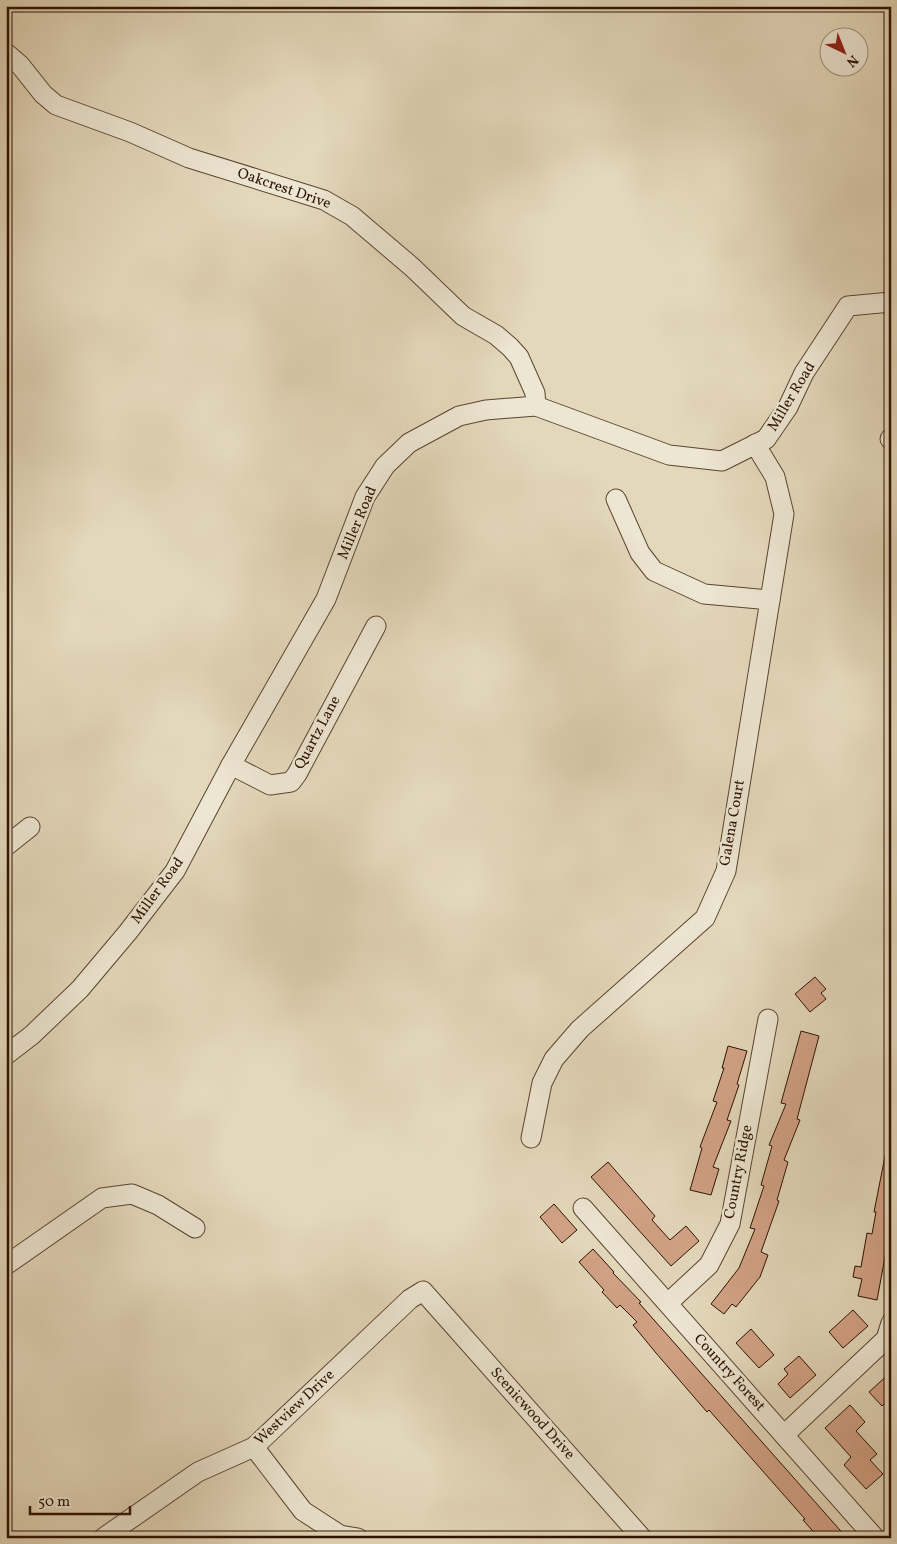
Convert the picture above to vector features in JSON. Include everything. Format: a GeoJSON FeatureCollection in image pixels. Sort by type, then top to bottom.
{"type":"FeatureCollection","features":[{"type":"Feature","properties":{"kind":"street","name":"Oakcrest Drive"},"geometry":{"type":"LineString","coordinates":[[6,53],[20,65],[43,94],[56,105],[130,132],[189,158],[324,200],[352,216],[412,267],[463,316],[496,335],[510,348],[518,357],[534,393],[536,406]]}},
{"type":"Feature","properties":{"kind":"street","name":"Miller Road"},"geometry":{"type":"LineString","coordinates":[[6,1055],[32,1035],[80,989],[128,932],[175,871],[231,765],[326,599],[365,497],[384,466],[408,443],[459,416],[486,410],[536,406],[669,455],[722,461],[766,439],[788,407],[804,373],[848,306],[891,302]]}},
{"type":"Feature","properties":{"kind":"street","name":"Galena Court"},"geometry":{"type":"LineString","coordinates":[[531,1138],[542,1083],[554,1059],[580,1029],[705,918],[726,871],[784,514],[775,477],[755,444]]}},
{"type":"Feature","properties":{"kind":"street"},"geometry":{"type":"LineString","coordinates":[[616,499],[640,553],[654,571],[704,594],[770,600]]}},
{"type":"Feature","properties":{"kind":"street","name":"Quartz Lane"},"geometry":{"type":"LineString","coordinates":[[231,765],[270,785],[291,782],[376,626]]}},
{"type":"Feature","properties":{"kind":"street"},"geometry":{"type":"LineString","coordinates":[[6,846],[30,828]]}},
{"type":"Feature","properties":{"kind":"street","name":"Country Ridge"},"geometry":{"type":"LineString","coordinates":[[668,1303],[709,1265],[730,1224],[768,1019]]}},
{"type":"Feature","properties":{"kind":"street"},"geometry":{"type":"LineString","coordinates":[[7,1263],[102,1198],[132,1194],[158,1205],[195,1228]]}},
{"type":"Feature","properties":{"kind":"street","name":"Country Forest"},"geometry":{"type":"LineString","coordinates":[[583,1208],[875,1538]]}},
{"type":"Feature","properties":{"kind":"street","name":"Westview Drive"},"geometry":{"type":"LineString","coordinates":[[103,1538],[198,1472],[254,1446],[410,1299],[423,1291]]}},
{"type":"Feature","properties":{"kind":"street","name":"Scenicwood Drive"},"geometry":{"type":"LineString","coordinates":[[423,1291],[642,1538]]}},
{"type":"Feature","properties":{"kind":"street"},"geometry":{"type":"LineString","coordinates":[[784,1435],[886,1339],[891,1322]]}},
{"type":"Feature","properties":{"kind":"street"},"geometry":{"type":"LineString","coordinates":[[254,1446],[303,1511],[340,1535],[358,1538]]}},
{"type":"Feature","properties":{"kind":"building"},"geometry":{"type":"Polygon","coordinates":[[[815,977],[826,989],[821,993],[826,999],[810,1012],[795,994],[815,977]]]}},
{"type":"Feature","properties":{"kind":"building"},"geometry":{"type":"Polygon","coordinates":[[[801,1031],[819,1036],[797,1119],[800,1120],[784,1160],[788,1162],[777,1200],[779,1201],[761,1252],[768,1255],[760,1277],[736,1307],[732,1304],[724,1314],[711,1304],[739,1268],[755,1229],[750,1228],[764,1186],[761,1185],[772,1146],[769,1145],[786,1104],[781,1103],[801,1031]]]}},
{"type":"Feature","properties":{"kind":"building"},"geometry":{"type":"Polygon","coordinates":[[[728,1046],[747,1051],[737,1084],[739,1085],[727,1120],[731,1121],[713,1167],[719,1169],[711,1195],[690,1190],[702,1148],[700,1147],[717,1102],[713,1101],[724,1068],[722,1068],[728,1046]]]}},
{"type":"Feature","properties":{"kind":"building"},"geometry":{"type":"Polygon","coordinates":[[[886,1151],[891,1151],[891,1225],[877,1300],[858,1296],[862,1279],[853,1277],[855,1266],[861,1267],[867,1233],[872,1234],[876,1212],[874,1212],[886,1151]]]}},
{"type":"Feature","properties":{"kind":"building"},"geometry":{"type":"Polygon","coordinates":[[[608,1162],[655,1216],[652,1220],[670,1240],[686,1226],[699,1241],[671,1266],[591,1177],[608,1162]]]}},
{"type":"Feature","properties":{"kind":"building"},"geometry":{"type":"Polygon","coordinates":[[[554,1204],[577,1230],[562,1243],[540,1217],[554,1204]]]}},
{"type":"Feature","properties":{"kind":"building"},"geometry":{"type":"Polygon","coordinates":[[[593,1249],[847,1538],[819,1538],[803,1520],[805,1519],[709,1410],[707,1412],[633,1325],[637,1322],[620,1305],[617,1308],[579,1262],[593,1249]]]}},
{"type":"Feature","properties":{"kind":"building"},"geometry":{"type":"Polygon","coordinates":[[[853,1310],[868,1326],[843,1348],[829,1332],[853,1310]]]}},
{"type":"Feature","properties":{"kind":"building"},"geometry":{"type":"Polygon","coordinates":[[[751,1329],[774,1355],[759,1368],[736,1343],[751,1329]]]}},
{"type":"Feature","properties":{"kind":"building"},"geometry":{"type":"Polygon","coordinates":[[[799,1356],[816,1375],[790,1398],[778,1384],[788,1374],[784,1369],[799,1356]]]}},
{"type":"Feature","properties":{"kind":"building"},"geometry":{"type":"Polygon","coordinates":[[[891,1372],[891,1398],[882,1406],[869,1392],[891,1372]]]}},
{"type":"Feature","properties":{"kind":"building"},"geometry":{"type":"Polygon","coordinates":[[[850,1405],[865,1422],[856,1431],[877,1454],[870,1460],[883,1474],[866,1489],[844,1465],[851,1457],[825,1428],[850,1405]]]}}]}
